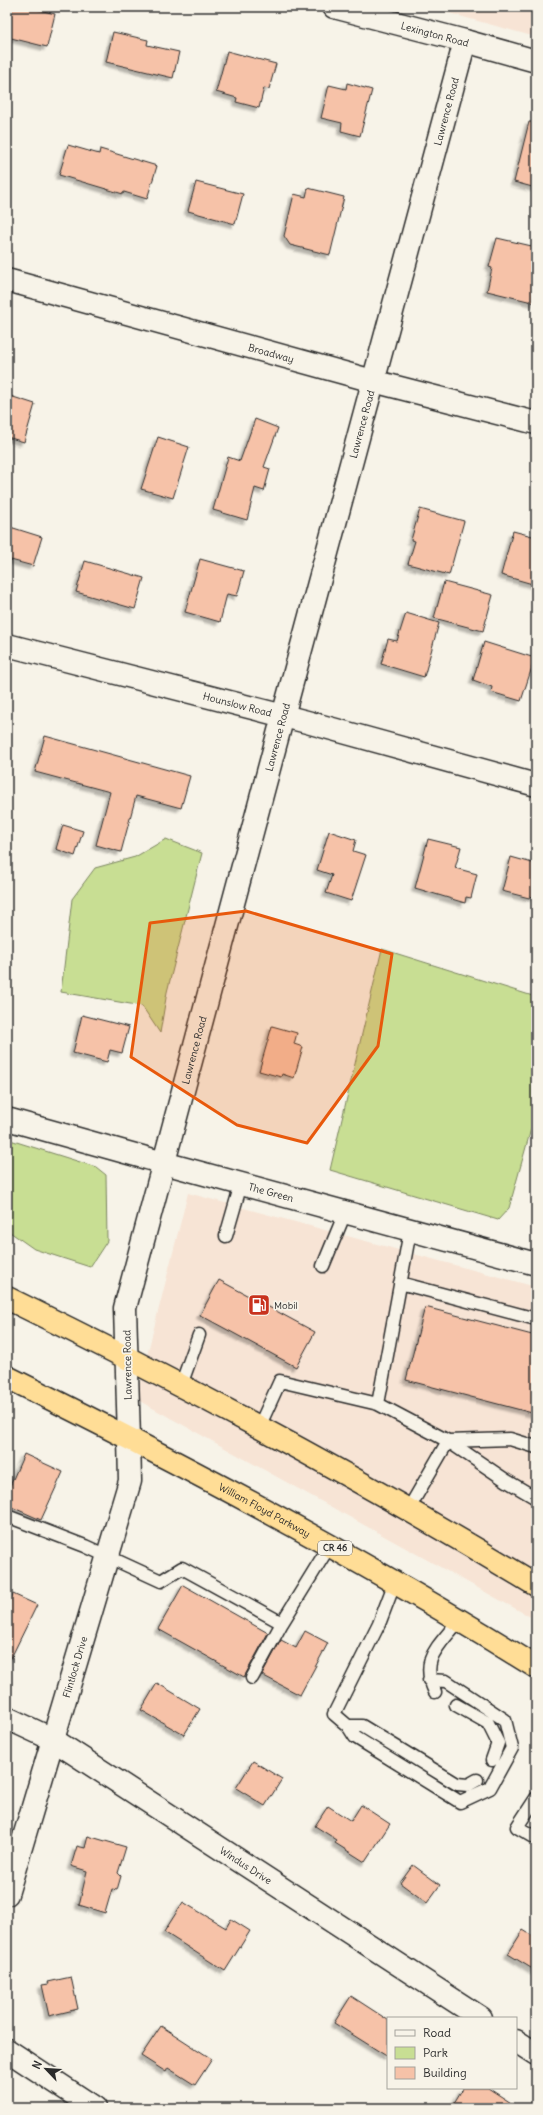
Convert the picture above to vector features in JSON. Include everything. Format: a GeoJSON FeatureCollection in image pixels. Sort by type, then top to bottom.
{"type":"FeatureCollection","features":[{"type":"Feature","properties":{"kind":"highway"},"geometry":{"type":"LineString","coordinates":[[7,1298],[126,1356],[259,1427],[408,1510],[536,1585]]}},
{"type":"Feature","properties":{"kind":"highway","name":"William Floyd Parkway"},"geometry":{"type":"LineString","coordinates":[[7,1377],[129,1438],[330,1545],[395,1582],[536,1667]]}},
{"type":"Feature","properties":{"kind":"street","name":"Lexington Road"},"geometry":{"type":"LineString","coordinates":[[334,7],[536,61]]}},
{"type":"Feature","properties":{"kind":"street","name":"Lawrence Road"},"geometry":{"type":"LineString","coordinates":[[129,1438],[125,1308],[282,716],[465,41]]}},
{"type":"Feature","properties":{"kind":"street","name":"Broadway"},"geometry":{"type":"LineString","coordinates":[[7,280],[373,381],[536,423]]}},
{"type":"Feature","properties":{"kind":"street","name":"Hounslow Road"},"geometry":{"type":"LineString","coordinates":[[7,644],[282,716],[536,785]]}},
{"type":"Feature","properties":{"kind":"street","name":"The Green"},"geometry":{"type":"LineString","coordinates":[[7,1119],[344,1213],[536,1264]]}},
{"type":"Feature","properties":{"kind":"street","name":"Flintlock Drive"},"geometry":{"type":"LineString","coordinates":[[7,1894],[130,1481],[129,1438]]}},
{"type":"Feature","properties":{"kind":"street","name":"Windus Drive"},"geometry":{"type":"LineString","coordinates":[[7,1718],[52,1739],[479,2017]]}},
{"type":"Feature","properties":{"kind":"street"},"geometry":{"type":"LineString","coordinates":[[517,2042],[536,2054]]}},
{"type":"Feature","properties":{"kind":"street"},"geometry":{"type":"LineString","coordinates":[[7,2050],[95,2108]]}},
{"type":"Feature","properties":{"kind":"lane"},"geometry":{"type":"LineString","coordinates":[[226,1236],[241,1184]]}},
{"type":"Feature","properties":{"kind":"lane"},"geometry":{"type":"LineString","coordinates":[[323,1266],[344,1213]]}},
{"type":"Feature","properties":{"kind":"lane"},"geometry":{"type":"LineString","coordinates":[[378,1404],[410,1231]]}},
{"type":"Feature","properties":{"kind":"lane"},"geometry":{"type":"LineString","coordinates":[[400,1283],[536,1319]]}},
{"type":"Feature","properties":{"kind":"lane"},"geometry":{"type":"LineString","coordinates":[[181,1385],[200,1335]]}},
{"type":"Feature","properties":{"kind":"lane"},"geometry":{"type":"LineString","coordinates":[[259,1427],[280,1381],[378,1404],[448,1441],[506,1481],[536,1498]]}},
{"type":"Feature","properties":{"kind":"lane"},"geometry":{"type":"LineString","coordinates":[[448,1441],[510,1439],[536,1446]]}},
{"type":"Feature","properties":{"kind":"lane"},"geometry":{"type":"LineString","coordinates":[[408,1510],[448,1441]]}},
{"type":"Feature","properties":{"kind":"lane"},"geometry":{"type":"LineString","coordinates":[[7,1516],[108,1556],[161,1582],[182,1568],[282,1622]]}},
{"type":"Feature","properties":{"kind":"lane"},"geometry":{"type":"LineString","coordinates":[[252,1678],[282,1622],[330,1545]]}},
{"type":"Feature","properties":{"kind":"lane"},"geometry":{"type":"LineString","coordinates":[[395,1582],[379,1624],[334,1714],[348,1726],[355,1737],[460,1802],[490,1788],[512,1748],[505,1720],[446,1681],[429,1680]]}},
{"type":"Feature","properties":{"kind":"lane"},"geometry":{"type":"LineString","coordinates":[[435,1692],[429,1680],[428,1670],[432,1656],[459,1620]]}},
{"type":"Feature","properties":{"kind":"lane"},"geometry":{"type":"LineString","coordinates":[[456,1705],[488,1723],[498,1742],[492,1760]]}},
{"type":"Feature","properties":{"kind":"lane"},"geometry":{"type":"LineString","coordinates":[[348,1726],[362,1726],[456,1784],[468,1785],[477,1780]]}},
{"type":"Feature","properties":{"kind":"lane"},"geometry":{"type":"LineString","coordinates":[[536,1798],[517,1827],[536,1838]]}},
{"type":"Feature","properties":{"kind":"highlighted area"},"geometry":{"type":"Polygon","coordinates":[[[246,911],[392,954],[378,1046],[307,1143],[237,1125],[131,1057],[150,923],[246,911]]]}},
{"type":"Feature","properties":{"kind":"shaded area"},"geometry":{"type":"Polygon","coordinates":[[[427,7],[536,7],[536,37],[427,7]]]}},
{"type":"Feature","properties":{"kind":"shaded area"},"geometry":{"type":"Polygon","coordinates":[[[188,1193],[536,1287],[536,1620],[136,1399],[188,1193]]]}},
{"type":"Feature","properties":{"kind":"green space"},"geometry":{"type":"Polygon","coordinates":[[[166,839],[202,853],[167,992],[160,1033],[142,1006],[61,992],[72,899],[95,868],[135,857],[166,839]]]}},
{"type":"Feature","properties":{"kind":"green space"},"geometry":{"type":"Polygon","coordinates":[[[382,949],[536,997],[536,1111],[509,1208],[498,1220],[330,1170],[382,949]]]}},
{"type":"Feature","properties":{"kind":"green space"},"geometry":{"type":"Polygon","coordinates":[[[7,1139],[96,1167],[106,1175],[107,1241],[90,1267],[34,1249],[7,1230],[7,1139]]]}},
{"type":"Feature","properties":{"kind":"building"},"geometry":{"type":"Polygon","coordinates":[[[7,7],[28,7],[55,14],[47,47],[7,37],[7,7]]]}},
{"type":"Feature","properties":{"kind":"building"},"geometry":{"type":"Polygon","coordinates":[[[113,32],[148,40],[147,45],[179,52],[173,78],[106,62],[113,32]]]}},
{"type":"Feature","properties":{"kind":"building"},"geometry":{"type":"Polygon","coordinates":[[[227,51],[276,64],[269,89],[264,88],[259,108],[236,102],[237,98],[216,92],[227,51]]]}},
{"type":"Feature","properties":{"kind":"building"},"geometry":{"type":"Polygon","coordinates":[[[347,83],[372,90],[360,136],[341,131],[342,123],[321,118],[329,85],[346,89],[347,83]]]}},
{"type":"Feature","properties":{"kind":"building"},"geometry":{"type":"Polygon","coordinates":[[[529,122],[536,122],[536,188],[514,182],[529,122]]]}},
{"type":"Feature","properties":{"kind":"building"},"geometry":{"type":"Polygon","coordinates":[[[68,145],[99,154],[100,149],[157,166],[147,199],[124,192],[123,194],[59,175],[68,145]]]}},
{"type":"Feature","properties":{"kind":"building"},"geometry":{"type":"Polygon","coordinates":[[[196,182],[243,194],[235,224],[188,211],[196,182]]]}},
{"type":"Feature","properties":{"kind":"building"},"geometry":{"type":"Polygon","coordinates":[[[308,188],[344,197],[330,255],[290,245],[284,236],[294,194],[306,197],[308,188]]]}},
{"type":"Feature","properties":{"kind":"building"},"geometry":{"type":"Polygon","coordinates":[[[497,238],[536,247],[536,303],[487,291],[492,268],[489,267],[497,238]]]}},
{"type":"Feature","properties":{"kind":"building"},"geometry":{"type":"Polygon","coordinates":[[[7,395],[35,404],[24,442],[7,437],[7,395]]]}},
{"type":"Feature","properties":{"kind":"building"},"geometry":{"type":"Polygon","coordinates":[[[255,419],[278,428],[264,467],[270,469],[264,491],[255,488],[247,520],[213,510],[228,457],[240,461],[255,419]]]}},
{"type":"Feature","properties":{"kind":"building"},"geometry":{"type":"Polygon","coordinates":[[[158,437],[189,447],[173,498],[141,489],[158,437]]]}},
{"type":"Feature","properties":{"kind":"building"},"geometry":{"type":"Polygon","coordinates":[[[420,509],[464,521],[449,575],[408,564],[415,541],[411,540],[420,509]]]}},
{"type":"Feature","properties":{"kind":"building"},"geometry":{"type":"Polygon","coordinates":[[[7,526],[42,537],[33,566],[7,559],[7,526]]]}},
{"type":"Feature","properties":{"kind":"building"},"geometry":{"type":"Polygon","coordinates":[[[513,531],[536,537],[536,585],[501,575],[513,531]]]}},
{"type":"Feature","properties":{"kind":"building"},"geometry":{"type":"Polygon","coordinates":[[[200,559],[244,571],[237,596],[227,594],[220,622],[185,612],[200,559]]]}},
{"type":"Feature","properties":{"kind":"building"},"geometry":{"type":"Polygon","coordinates":[[[85,561],[144,578],[135,609],[76,592],[85,561]]]}},
{"type":"Feature","properties":{"kind":"building"},"geometry":{"type":"Polygon","coordinates":[[[444,582],[493,595],[483,631],[434,618],[444,582]]]}},
{"type":"Feature","properties":{"kind":"building"},"geometry":{"type":"Polygon","coordinates":[[[406,613],[439,623],[424,677],[381,664],[388,639],[397,641],[406,613]]]}},
{"type":"Feature","properties":{"kind":"building"},"geometry":{"type":"Polygon","coordinates":[[[484,642],[535,658],[521,701],[491,692],[492,687],[473,680],[484,642]]]}},
{"type":"Feature","properties":{"kind":"building"},"geometry":{"type":"Polygon","coordinates":[[[45,736],[190,776],[181,808],[136,796],[121,852],[96,845],[110,792],[35,772],[45,736]]]}},
{"type":"Feature","properties":{"kind":"building"},"geometry":{"type":"Polygon","coordinates":[[[63,825],[83,831],[75,856],[56,849],[63,825]]]}},
{"type":"Feature","properties":{"kind":"building"},"geometry":{"type":"Polygon","coordinates":[[[329,831],[356,840],[353,851],[366,855],[351,901],[326,893],[332,875],[317,870],[329,831]]]}},
{"type":"Feature","properties":{"kind":"building"},"geometry":{"type":"Polygon","coordinates":[[[428,839],[461,847],[455,868],[477,874],[471,898],[466,897],[465,903],[415,888],[428,839]]]}},
{"type":"Feature","properties":{"kind":"building"},"geometry":{"type":"Polygon","coordinates":[[[511,857],[536,864],[536,898],[530,896],[529,898],[502,891],[511,857]]]}},
{"type":"Feature","properties":{"kind":"building"},"geometry":{"type":"Polygon","coordinates":[[[82,1015],[129,1027],[122,1053],[110,1050],[107,1062],[73,1053],[82,1015]]]}},
{"type":"Feature","properties":{"kind":"building"},"geometry":{"type":"Polygon","coordinates":[[[272,1026],[297,1033],[294,1044],[303,1047],[294,1078],[282,1074],[281,1077],[259,1071],[272,1026]]]}},
{"type":"Feature","properties":{"kind":"building"},"geometry":{"type":"Polygon","coordinates":[[[219,1280],[315,1332],[296,1367],[200,1315],[219,1280]]]}},
{"type":"Feature","properties":{"kind":"building"},"geometry":{"type":"Polygon","coordinates":[[[425,1307],[536,1336],[536,1414],[406,1380],[425,1307]]]}},
{"type":"Feature","properties":{"kind":"building"},"geometry":{"type":"Polygon","coordinates":[[[24,1454],[63,1472],[41,1520],[7,1505],[7,1493],[24,1454]]]}},
{"type":"Feature","properties":{"kind":"building"},"geometry":{"type":"Polygon","coordinates":[[[183,1585],[268,1633],[244,1677],[158,1629],[183,1585]]]}},
{"type":"Feature","properties":{"kind":"building"},"geometry":{"type":"Polygon","coordinates":[[[13,1594],[37,1605],[7,1666],[7,1608],[13,1594]]]}},
{"type":"Feature","properties":{"kind":"building"},"geometry":{"type":"Polygon","coordinates":[[[305,1631],[328,1643],[300,1695],[262,1675],[281,1640],[296,1648],[305,1631]]]}},
{"type":"Feature","properties":{"kind":"building"},"geometry":{"type":"Polygon","coordinates":[[[157,1683],[200,1709],[184,1735],[141,1710],[157,1683]]]}},
{"type":"Feature","properties":{"kind":"building"},"geometry":{"type":"Polygon","coordinates":[[[253,1761],[282,1779],[265,1806],[236,1788],[253,1761]]]}},
{"type":"Feature","properties":{"kind":"building"},"geometry":{"type":"Polygon","coordinates":[[[361,1805],[390,1824],[365,1862],[335,1843],[337,1840],[315,1826],[328,1806],[351,1821],[361,1805]]]}},
{"type":"Feature","properties":{"kind":"building"},"geometry":{"type":"Polygon","coordinates":[[[88,1836],[126,1847],[118,1873],[121,1876],[117,1890],[112,1889],[105,1913],[79,1905],[87,1871],[71,1866],[77,1846],[85,1848],[88,1836]]]}},
{"type":"Feature","properties":{"kind":"building"},"geometry":{"type":"Polygon","coordinates":[[[413,1865],[440,1885],[427,1903],[400,1883],[413,1865]]]}},
{"type":"Feature","properties":{"kind":"building"},"geometry":{"type":"Polygon","coordinates":[[[183,1902],[226,1928],[231,1919],[250,1931],[225,1971],[164,1932],[183,1902]]]}},
{"type":"Feature","properties":{"kind":"building"},"geometry":{"type":"Polygon","coordinates":[[[523,1930],[536,1938],[536,1971],[508,1954],[523,1930]]]}},
{"type":"Feature","properties":{"kind":"building"},"geometry":{"type":"Polygon","coordinates":[[[71,1977],[78,2009],[49,2016],[42,1985],[49,1984],[48,1982],[71,1977]]]}},
{"type":"Feature","properties":{"kind":"building"},"geometry":{"type":"Polygon","coordinates":[[[351,1996],[387,2019],[387,2056],[334,2023],[351,1996]]]}},
{"type":"Feature","properties":{"kind":"building"},"geometry":{"type":"Polygon","coordinates":[[[161,2026],[212,2059],[195,2085],[168,2068],[166,2072],[141,2056],[161,2026]]]}},
{"type":"Feature","properties":{"kind":"building"},"geometry":{"type":"Polygon","coordinates":[[[462,2089],[490,2089],[519,2108],[451,2108],[462,2089]]]}},
{"type":"Feature","properties":{"kind":"place","name":"Mobil"},"geometry":{"type":"Point","coordinates":[259,1305]}}]}
